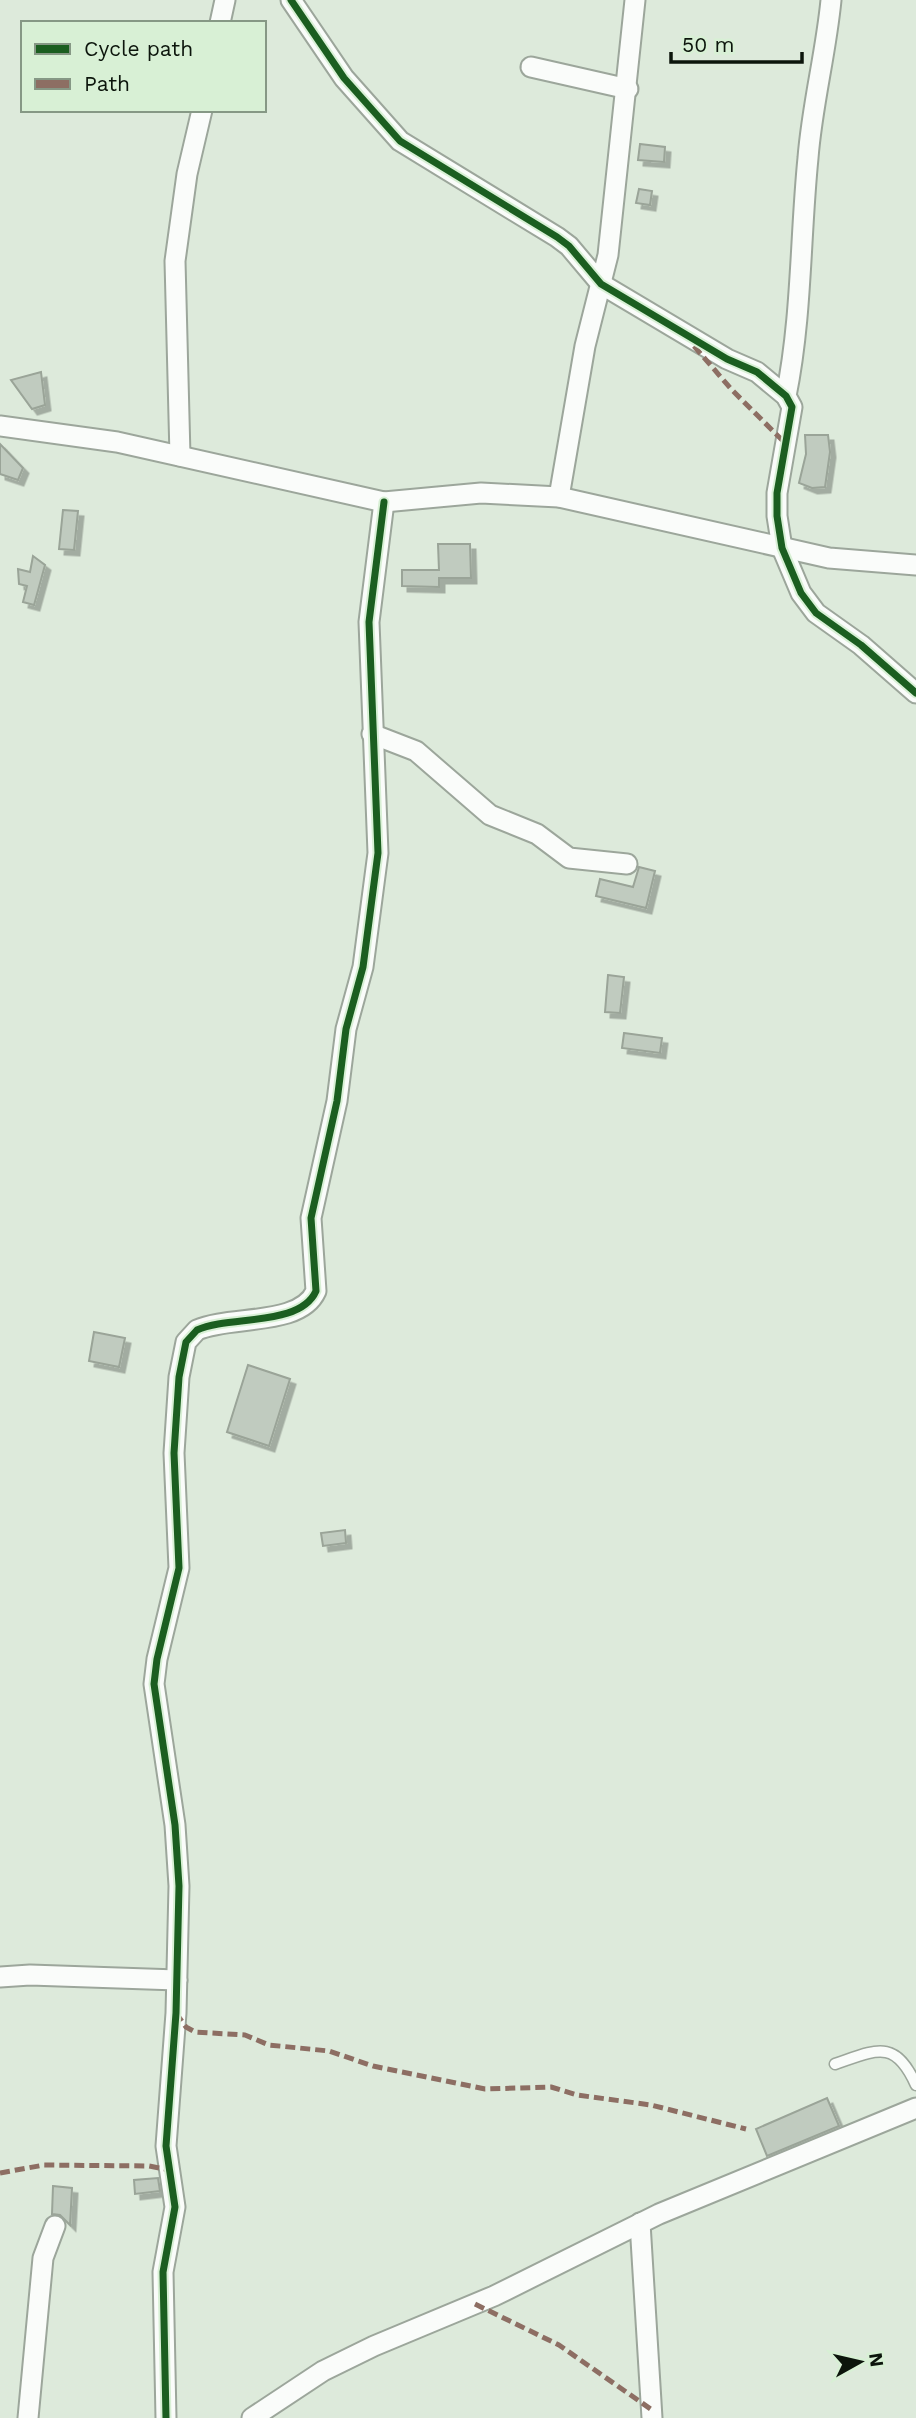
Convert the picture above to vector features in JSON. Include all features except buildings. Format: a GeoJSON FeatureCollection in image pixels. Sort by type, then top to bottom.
{"type":"FeatureCollection","features":[{"type":"Feature","properties":{"kind":"street"},"geometry":{"type":"LineString","coordinates":[[220,21],[225,0]]}},
{"type":"Feature","properties":{"kind":"street"},"geometry":{"type":"LineString","coordinates":[[292,0],[344,78],[400,141],[557,237],[569,246],[601,284],[727,359],[757,372],[786,396],[792,407],[791,426],[777,493],[782,548],[801,593],[816,613],[861,645],[916,693]]}},
{"type":"Feature","properties":{"kind":"street"},"geometry":{"type":"LineString","coordinates":[[559,497],[585,346],[608,255],[628,89],[635,0]]}},
{"type":"Feature","properties":{"kind":"street"},"geometry":{"type":"LineString","coordinates":[[786,396],[794,355],[802,279],[810,133],[831,0]]}},
{"type":"Feature","properties":{"kind":"street"},"geometry":{"type":"LineString","coordinates":[[531,67],[628,89]]}},
{"type":"Feature","properties":{"kind":"street"},"geometry":{"type":"LineString","coordinates":[[180,456],[175,261],[187,174],[202,112]]}},
{"type":"Feature","properties":{"kind":"street"},"geometry":{"type":"LineString","coordinates":[[0,426],[117,442],[384,502],[481,493],[559,497],[666,519],[829,558],[916,565]]}},
{"type":"Feature","properties":{"kind":"street"},"geometry":{"type":"LineString","coordinates":[[166,2418],[163,2272],[175,2207],[166,2146],[177,1980],[178,1851],[154,1684],[157,1659],[179,1568],[174,1453],[179,1377],[186,1342],[197,1330],[295,1312],[312,1301],[316,1291],[312,1218],[337,1101],[346,1029],[363,967],[375,888],[378,853],[369,622],[384,502]]}},
{"type":"Feature","properties":{"kind":"street"},"geometry":{"type":"LineString","coordinates":[[372,734],[416,751],[490,815],[537,834],[569,858],[627,864]]}},
{"type":"Feature","properties":{"kind":"street"},"geometry":{"type":"LineString","coordinates":[[0,1977],[30,1975],[177,1980]]}},
{"type":"Feature","properties":{"kind":"street"},"geometry":{"type":"LineString","coordinates":[[252,2418],[323,2371],[374,2346],[494,2297],[640,2223],[916,2108]]}},
{"type":"Feature","properties":{"kind":"street"},"geometry":{"type":"LineString","coordinates":[[640,2223],[652,2418]]}},
{"type":"Feature","properties":{"kind":"street"},"geometry":{"type":"LineString","coordinates":[[28,2418],[43,2258],[55,2226]]}},
{"type":"Feature","properties":{"kind":"lane"},"geometry":{"type":"LineString","coordinates":[[835,2064],[869,2052],[891,2052],[900,2057],[916,2085]]}},
{"type":"Feature","properties":{"kind":"marked path"},"geometry":{"type":"LineString","coordinates":[[694,346],[732,390],[786,444]]}},
{"type":"Feature","properties":{"kind":"marked path"},"geometry":{"type":"LineString","coordinates":[[176,2013],[186,2027],[195,2032],[245,2035],[269,2045],[329,2051],[373,2066],[485,2089],[551,2087],[577,2095],[651,2105],[746,2129]]}},
{"type":"Feature","properties":{"kind":"marked path"},"geometry":{"type":"LineString","coordinates":[[0,2173],[44,2165],[149,2166],[170,2170]]}},
{"type":"Feature","properties":{"kind":"marked path"},"geometry":{"type":"LineString","coordinates":[[475,2304],[559,2345],[652,2410]]}},
{"type":"Feature","properties":{"kind":"cycle path"},"geometry":{"type":"LineString","coordinates":[[291,0],[344,78],[400,141],[557,237],[569,246],[601,284],[727,359],[757,372],[786,396],[792,407],[777,493],[777,516],[782,548],[801,593],[816,613],[861,645],[916,693]]}},
{"type":"Feature","properties":{"kind":"cycle path"},"geometry":{"type":"LineString","coordinates":[[166,2418],[163,2272],[175,2207],[166,2146],[176,2013],[179,1886],[175,1825],[154,1684],[157,1659],[179,1568],[174,1453],[179,1377],[186,1342],[197,1330],[211,1325],[280,1315],[308,1302],[316,1291],[311,1218],[337,1101],[346,1029],[363,967],[378,853],[369,622],[384,502]]}}]}
